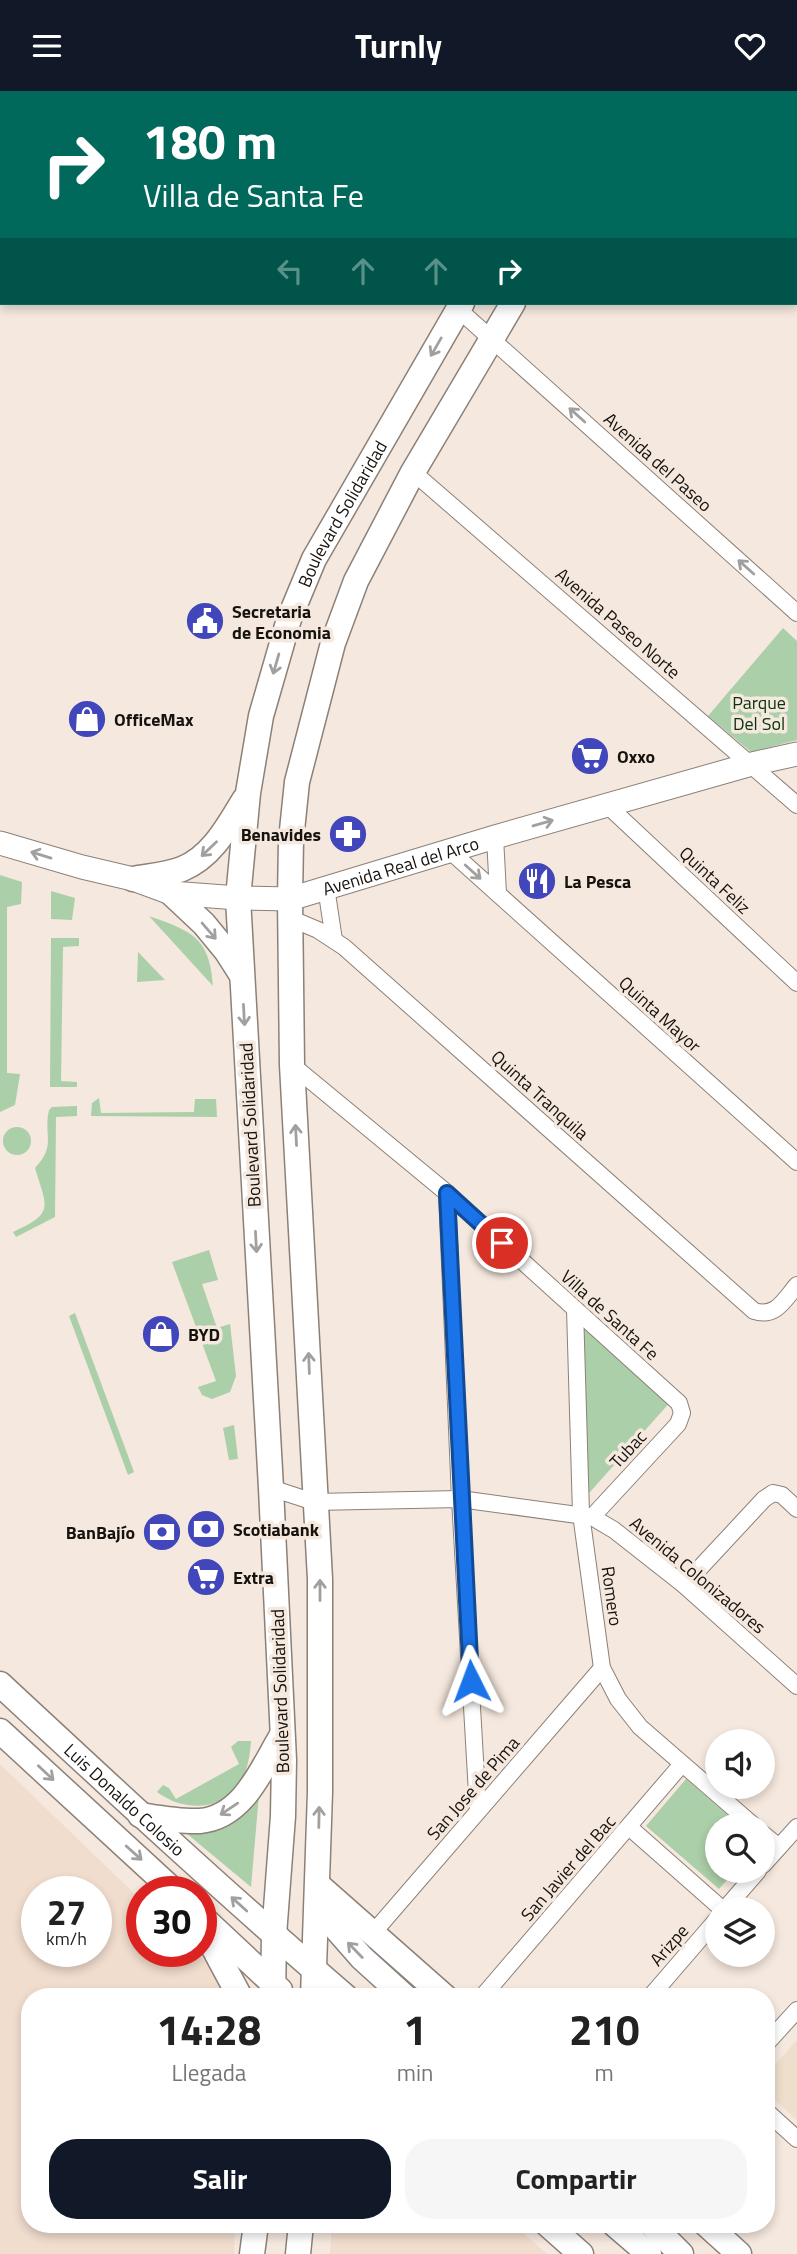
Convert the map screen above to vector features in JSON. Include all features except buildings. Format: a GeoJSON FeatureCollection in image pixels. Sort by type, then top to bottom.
{"type":"FeatureCollection","features":[{"type":"Feature","properties":{"kind":"main road","name":"Boulevard Solidaridad"},"geometry":{"type":"LineString","coordinates":[[313,1988],[318,1885],[320,1579],[292,1065],[291,840],[297,782],[332,643],[356,581],[413,471],[512,305]]}},
{"type":"Feature","properties":{"kind":"main road","name":"Boulevard Solidaridad"},"geometry":{"type":"LineString","coordinates":[[278,1988],[274,1935],[283,1817],[282,1735],[238,898],[248,793],[261,716],[289,619],[314,559],[460,306]]}},
{"type":"Feature","properties":{"kind":"main road"},"geometry":{"type":"LineString","coordinates":[[133,879],[182,869],[205,854],[222,836],[248,793]]}},
{"type":"Feature","properties":{"kind":"main road"},"geometry":{"type":"LineString","coordinates":[[170,893],[204,924],[242,976]]}},
{"type":"Feature","properties":{"kind":"main road","name":"Luis Donaldo Colosio"},"geometry":{"type":"LineString","coordinates":[[0,1684],[140,1815],[335,1988]]}},
{"type":"Feature","properties":{"kind":"main road","name":"Luis Donaldo Colosio"},"geometry":{"type":"LineString","coordinates":[[0,1731],[158,1876]]}},
{"type":"Feature","properties":{"kind":"main road"},"geometry":{"type":"LineString","coordinates":[[140,1815],[199,1821],[215,1818],[228,1811],[251,1786],[282,1735]]}},
{"type":"Feature","properties":{"kind":"main road"},"geometry":{"type":"LineString","coordinates":[[318,1885],[435,1988]]}},
{"type":"Feature","properties":{"kind":"main road"},"geometry":{"type":"LineString","coordinates":[[318,1885],[332,1925],[362,1958],[395,1988]]}},
{"type":"Feature","properties":{"kind":"main road"},"geometry":{"type":"LineString","coordinates":[[217,1932],[274,1988]]}},
{"type":"Feature","properties":{"kind":"main road"},"geometry":{"type":"LineString","coordinates":[[217,1955],[235,1988]]}},
{"type":"Feature","properties":{"kind":"main road"},"geometry":{"type":"LineString","coordinates":[[252,2254],[255,2233]]}},
{"type":"Feature","properties":{"kind":"main road"},"geometry":{"type":"LineString","coordinates":[[298,2254],[299,2233]]}},
{"type":"Feature","properties":{"kind":"main road"},"geometry":{"type":"LineString","coordinates":[[557,2233],[581,2254]]}},
{"type":"Feature","properties":{"kind":"main road"},"geometry":{"type":"LineString","coordinates":[[624,2233],[649,2254]]}},
{"type":"Feature","properties":{"kind":"main road"},"geometry":{"type":"LineString","coordinates":[[660,2233],[681,2254]]}},
{"type":"Feature","properties":{"kind":"main road"},"geometry":{"type":"LineString","coordinates":[[716,2233],[739,2254]]}},
{"type":"Feature","properties":{"kind":"street","name":"Avenida del Paseo"},"geometry":{"type":"LineString","coordinates":[[460,306],[492,339],[797,613]]}},
{"type":"Feature","properties":{"kind":"street","name":"Avenida Paseo Norte"},"geometry":{"type":"LineString","coordinates":[[413,471],[797,805]]}},
{"type":"Feature","properties":{"kind":"street","name":"Avenida Real del Arco"},"geometry":{"type":"LineString","coordinates":[[0,843],[133,879],[170,893],[238,898],[291,909],[326,887],[752,764],[797,754]]}},
{"type":"Feature","properties":{"kind":"street","name":"Quinta Feliz"},"geometry":{"type":"LineString","coordinates":[[607,805],[797,983]]}},
{"type":"Feature","properties":{"kind":"street"},"geometry":{"type":"LineString","coordinates":[[495,837],[498,894]]}},
{"type":"Feature","properties":{"kind":"street","name":"Quinta Mayor"},"geometry":{"type":"LineString","coordinates":[[449,850],[797,1162]]}},
{"type":"Feature","properties":{"kind":"street"},"geometry":{"type":"LineString","coordinates":[[326,887],[334,940]]}},
{"type":"Feature","properties":{"kind":"street","name":"Quinta Tranquila"},"geometry":{"type":"LineString","coordinates":[[291,909],[334,940],[754,1311],[764,1314],[776,1310],[797,1285]]}},
{"type":"Feature","properties":{"kind":"street","name":"Villa de Santa Fe"},"geometry":{"type":"LineString","coordinates":[[292,1065],[447,1193],[679,1403]]}},
{"type":"Feature","properties":{"kind":"street"},"geometry":{"type":"LineString","coordinates":[[447,1193],[460,1499],[478,1811]]}},
{"type":"Feature","properties":{"kind":"street","name":"Romero"},"geometry":{"type":"LineString","coordinates":[[575,1309],[587,1515],[602,1668],[618,1699],[640,1727],[739,1813]]}},
{"type":"Feature","properties":{"kind":"street","name":"Tubac"},"geometry":{"type":"LineString","coordinates":[[587,1515],[678,1424],[682,1413],[679,1403]]}},
{"type":"Feature","properties":{"kind":"street","name":"Avenida Colonizadores"},"geometry":{"type":"LineString","coordinates":[[271,1488],[314,1502],[460,1499],[587,1515],[614,1529],[684,1585],[797,1686]]}},
{"type":"Feature","properties":{"kind":"street"},"geometry":{"type":"LineString","coordinates":[[684,1585],[764,1499],[773,1493],[782,1495],[797,1509]]}},
{"type":"Feature","properties":{"kind":"street","name":"San Jose de Pima"},"geometry":{"type":"LineString","coordinates":[[373,1933],[602,1668]]}},
{"type":"Feature","properties":{"kind":"street","name":"San Javier del Bac"},"geometry":{"type":"LineString","coordinates":[[490,1988],[682,1764]]}},
{"type":"Feature","properties":{"kind":"street"},"geometry":{"type":"LineString","coordinates":[[629,1827],[709,1897]]}},
{"type":"Feature","properties":{"kind":"street"},"geometry":{"type":"LineString","coordinates":[[775,1852],[797,1827]]}},
{"type":"Feature","properties":{"kind":"street"},"geometry":{"type":"LineString","coordinates":[[775,1844],[779,1847]]}},
{"type":"Feature","properties":{"kind":"street"},"geometry":{"type":"LineString","coordinates":[[734,1897],[747,1883]]}},
{"type":"Feature","properties":{"kind":"street","name":"Arizpe"},"geometry":{"type":"LineString","coordinates":[[658,1988],[705,1933]]}},
{"type":"Feature","properties":{"kind":"street"},"geometry":{"type":"LineString","coordinates":[[775,2034],[797,2010]]}},
{"type":"Feature","properties":{"kind":"street"},"geometry":{"type":"LineString","coordinates":[[775,2119],[797,2139]]}},
{"type":"Feature","properties":{"kind":"shaded area"},"geometry":{"type":"Polygon","coordinates":[[[0,1764],[126,1886],[126,1967],[211,1967],[219,1975],[224,1988],[21,1988],[21,2233],[235,2233],[234,2254],[0,2254],[0,1764]]]}},
{"type":"Feature","properties":{"kind":"shaded area"},"geometry":{"type":"Polygon","coordinates":[[[797,2040],[797,2120],[775,2100],[775,2065],[797,2040]]]}},
{"type":"Feature","properties":{"kind":"shaded area"},"geometry":{"type":"Polygon","coordinates":[[[331,2233],[523,2233],[547,2254],[330,2254],[331,2233]]]}},
{"type":"Feature","properties":{"kind":"green space","name":"Parque Del Sol"},"geometry":{"type":"Polygon","coordinates":[[[783,628],[797,641],[797,740],[751,752],[708,716],[783,628]]]}},
{"type":"Feature","properties":{"kind":"green space"},"geometry":{"type":"Polygon","coordinates":[[[0,875],[22,882],[21,904],[7,907],[7,1073],[20,1074],[15,1105],[0,1112],[0,875]]]}},
{"type":"Feature","properties":{"kind":"green space"},"geometry":{"type":"Polygon","coordinates":[[[51,891],[75,898],[72,920],[51,919],[51,891]]]}},
{"type":"Feature","properties":{"kind":"green space"},"geometry":{"type":"Polygon","coordinates":[[[149,916],[176,926],[196,938],[208,957],[213,986],[149,916]]]}},
{"type":"Feature","properties":{"kind":"green space"},"geometry":{"type":"Polygon","coordinates":[[[51,938],[79,938],[79,946],[63,947],[61,1081],[77,1082],[77,1087],[50,1087],[51,938]]]}},
{"type":"Feature","properties":{"kind":"green space"},"geometry":{"type":"Polygon","coordinates":[[[138,952],[165,980],[137,982],[138,952]]]}},
{"type":"Feature","properties":{"kind":"green space"},"geometry":{"type":"Polygon","coordinates":[[[99,1098],[101,1113],[194,1112],[195,1099],[216,1099],[217,1117],[91,1116],[92,1103],[99,1098]]]}},
{"type":"Feature","properties":{"kind":"green space"},"geometry":{"type":"Polygon","coordinates":[[[77,1106],[77,1116],[56,1117],[55,1217],[16,1237],[13,1232],[36,1220],[44,1208],[43,1192],[35,1168],[48,1146],[49,1110],[52,1107],[77,1106]]]}},
{"type":"Feature","properties":{"kind":"green space"},"geometry":{"type":"Polygon","coordinates":[[[17,1127],[27,1131],[31,1141],[27,1151],[17,1155],[7,1151],[3,1141],[7,1131],[17,1127]]]}},
{"type":"Feature","properties":{"kind":"green space"},"geometry":{"type":"Polygon","coordinates":[[[209,1250],[218,1280],[202,1284],[217,1328],[230,1324],[236,1376],[230,1392],[212,1399],[202,1395],[198,1387],[216,1381],[172,1262],[209,1250]]]}},
{"type":"Feature","properties":{"kind":"green space"},"geometry":{"type":"Polygon","coordinates":[[[576,1312],[672,1400],[582,1501],[576,1312]]]}},
{"type":"Feature","properties":{"kind":"green space"},"geometry":{"type":"Polygon","coordinates":[[[75,1313],[134,1472],[128,1475],[69,1316],[75,1313]]]}},
{"type":"Feature","properties":{"kind":"green space"},"geometry":{"type":"Polygon","coordinates":[[[234,1425],[238,1459],[229,1460],[223,1428],[234,1425]]]}},
{"type":"Feature","properties":{"kind":"green space"},"geometry":{"type":"Polygon","coordinates":[[[238,1741],[251,1741],[249,1759],[240,1783],[229,1796],[209,1805],[198,1806],[177,1802],[157,1792],[163,1785],[169,1788],[176,1799],[239,1764],[231,1747],[238,1741]]]}},
{"type":"Feature","properties":{"kind":"green space"},"geometry":{"type":"Polygon","coordinates":[[[686,1779],[705,1795],[705,1799],[709,1799],[725,1813],[705,1813],[705,1877],[646,1826],[686,1779]]]}},
{"type":"Feature","properties":{"kind":"green space"},"geometry":{"type":"Polygon","coordinates":[[[259,1794],[251,1887],[186,1833],[219,1826],[236,1819],[259,1794]]]}},
{"type":"Feature","properties":{"kind":"green space"},"geometry":{"type":"Polygon","coordinates":[[[712,1883],[724,1883],[719,1889],[712,1883]]]}},
{"type":"Feature","properties":{"kind":"place","name":"Secretaria de Economia"},"geometry":{"type":"Point","coordinates":[205,621]}},
{"type":"Feature","properties":{"kind":"place","name":"OfficeMax"},"geometry":{"type":"Point","coordinates":[87,719]}},
{"type":"Feature","properties":{"kind":"place","name":"Oxxo"},"geometry":{"type":"Point","coordinates":[590,756]}},
{"type":"Feature","properties":{"kind":"place","name":"Benavides"},"geometry":{"type":"Point","coordinates":[348,834]}},
{"type":"Feature","properties":{"kind":"place","name":"La Pesca"},"geometry":{"type":"Point","coordinates":[537,881]}},
{"type":"Feature","properties":{"kind":"place","name":"BYD"},"geometry":{"type":"Point","coordinates":[161,1334]}},
{"type":"Feature","properties":{"kind":"place","name":"Scotiabank"},"geometry":{"type":"Point","coordinates":[206,1529]}},
{"type":"Feature","properties":{"kind":"place","name":"BanBajío"},"geometry":{"type":"Point","coordinates":[162,1532]}},
{"type":"Feature","properties":{"kind":"place","name":"Extra"},"geometry":{"type":"Point","coordinates":[206,1577]}},
{"type":"Feature","properties":{"kind":"route"},"geometry":{"type":"LineString","coordinates":[[471,1681],[447,1193],[502,1243]]}}]}
